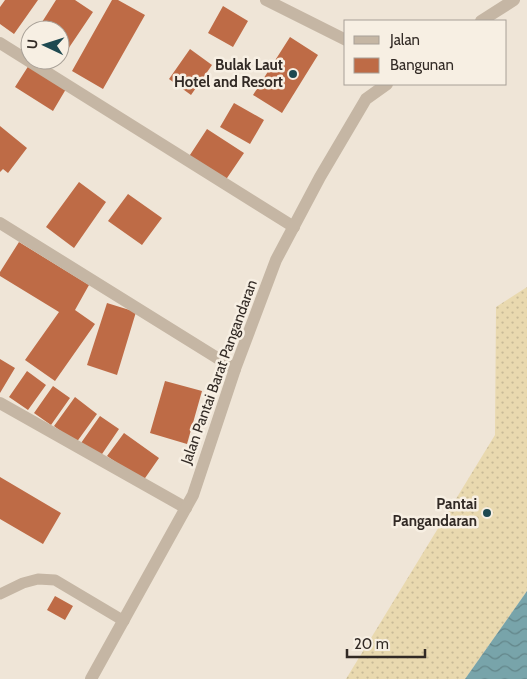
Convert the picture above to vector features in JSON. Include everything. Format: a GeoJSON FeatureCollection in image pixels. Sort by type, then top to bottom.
{"type":"FeatureCollection","features":[{"type":"Feature","properties":{"kind":"street"},"geometry":{"type":"LineString","coordinates":[[266,0],[344,39]]}},
{"type":"Feature","properties":{"kind":"street"},"geometry":{"type":"LineString","coordinates":[[483,20],[514,0]]}},
{"type":"Feature","properties":{"kind":"street"},"geometry":{"type":"LineString","coordinates":[[0,43],[294,226]]}},
{"type":"Feature","properties":{"kind":"street","name":"Jalan Pantai Barat Pangandaran"},"geometry":{"type":"LineString","coordinates":[[91,679],[193,495],[234,369],[276,260],[320,177],[366,99],[386,85]]}},
{"type":"Feature","properties":{"kind":"street"},"geometry":{"type":"LineString","coordinates":[[0,223],[234,369]]}},
{"type":"Feature","properties":{"kind":"street"},"geometry":{"type":"LineString","coordinates":[[0,403],[186,508]]}},
{"type":"Feature","properties":{"kind":"lane"},"geometry":{"type":"LineString","coordinates":[[0,594],[30,581],[38,579],[55,580],[124,620]]}},
{"type":"Feature","properties":{"kind":"sand","name":"Pantai Pangandaran"},"geometry":{"type":"Polygon","coordinates":[[[527,287],[527,591],[465,679],[346,679],[495,435],[496,307],[527,287]]]}},
{"type":"Feature","properties":{"kind":"water"},"geometry":{"type":"Polygon","coordinates":[[[527,591],[527,679],[465,679],[527,591]]]}},
{"type":"Feature","properties":{"kind":"building"},"geometry":{"type":"Polygon","coordinates":[[[5,0],[38,0],[24,20],[20,20],[20,26],[14,34],[0,24],[0,7],[5,0]]]}},
{"type":"Feature","properties":{"kind":"building"},"geometry":{"type":"Polygon","coordinates":[[[56,0],[75,0],[93,12],[70,46],[70,20],[43,20],[56,0]]]}},
{"type":"Feature","properties":{"kind":"building"},"geometry":{"type":"Polygon","coordinates":[[[112,0],[118,0],[145,15],[103,89],[72,71],[112,0]]]}},
{"type":"Feature","properties":{"kind":"building"},"geometry":{"type":"Polygon","coordinates":[[[223,6],[248,21],[233,47],[208,33],[223,6]]]}},
{"type":"Feature","properties":{"kind":"building"},"geometry":{"type":"Polygon","coordinates":[[[290,37],[318,55],[282,113],[253,95],[290,37]]]}},
{"type":"Feature","properties":{"kind":"building"},"geometry":{"type":"Polygon","coordinates":[[[190,49],[212,65],[191,95],[169,79],[190,49]]]}},
{"type":"Feature","properties":{"kind":"building"},"geometry":{"type":"Polygon","coordinates":[[[26,70],[37,70],[66,89],[53,111],[15,87],[26,70]]]}},
{"type":"Feature","properties":{"kind":"building"},"geometry":{"type":"Polygon","coordinates":[[[234,103],[264,120],[250,144],[220,127],[234,103]]]}},
{"type":"Feature","properties":{"kind":"building"},"geometry":{"type":"Polygon","coordinates":[[[0,126],[27,148],[8,173],[3,169],[0,172],[0,126]]]}},
{"type":"Feature","properties":{"kind":"building"},"geometry":{"type":"Polygon","coordinates":[[[207,129],[244,153],[225,181],[188,158],[207,129]]]}},
{"type":"Feature","properties":{"kind":"building"},"geometry":{"type":"Polygon","coordinates":[[[79,182],[106,202],[74,248],[46,227],[79,182]]]}},
{"type":"Feature","properties":{"kind":"building"},"geometry":{"type":"Polygon","coordinates":[[[128,194],[162,218],[142,245],[108,221],[128,194]]]}},
{"type":"Feature","properties":{"kind":"building"},"geometry":{"type":"Polygon","coordinates":[[[19,242],[89,285],[75,310],[95,324],[55,381],[25,360],[59,312],[0,276],[0,272],[19,242]]]}},
{"type":"Feature","properties":{"kind":"building"},"geometry":{"type":"Polygon","coordinates":[[[107,303],[136,312],[117,375],[87,365],[107,303]]]}},
{"type":"Feature","properties":{"kind":"building"},"geometry":{"type":"Polygon","coordinates":[[[0,359],[15,368],[0,393],[0,359]]]}},
{"type":"Feature","properties":{"kind":"building"},"geometry":{"type":"Polygon","coordinates":[[[27,371],[46,385],[28,410],[9,397],[27,371]]]}},
{"type":"Feature","properties":{"kind":"building"},"geometry":{"type":"Polygon","coordinates":[[[165,381],[202,391],[187,444],[150,433],[165,381]]]}},
{"type":"Feature","properties":{"kind":"building"},"geometry":{"type":"Polygon","coordinates":[[[53,386],[70,398],[51,425],[34,413],[53,386]]]}},
{"type":"Feature","properties":{"kind":"building"},"geometry":{"type":"Polygon","coordinates":[[[75,397],[97,414],[76,443],[54,426],[75,397]]]}},
{"type":"Feature","properties":{"kind":"building"},"geometry":{"type":"Polygon","coordinates":[[[100,416],[119,429],[100,457],[81,443],[100,416]]]}},
{"type":"Feature","properties":{"kind":"building"},"geometry":{"type":"Polygon","coordinates":[[[124,433],[159,458],[143,481],[107,456],[124,433]]]}},
{"type":"Feature","properties":{"kind":"building"},"geometry":{"type":"Polygon","coordinates":[[[0,477],[61,513],[43,544],[0,519],[0,477]]]}},
{"type":"Feature","properties":{"kind":"building"},"geometry":{"type":"Polygon","coordinates":[[[55,596],[73,606],[65,620],[47,610],[55,596]]]}},
{"type":"Feature","properties":{"kind":"place","name":"Bulak Laut Hotel and Resort"},"geometry":{"type":"Point","coordinates":[293,74]}},
{"type":"Feature","properties":{"kind":"place","name":"Pantai Pangandaran"},"geometry":{"type":"Point","coordinates":[487,513]}}]}
